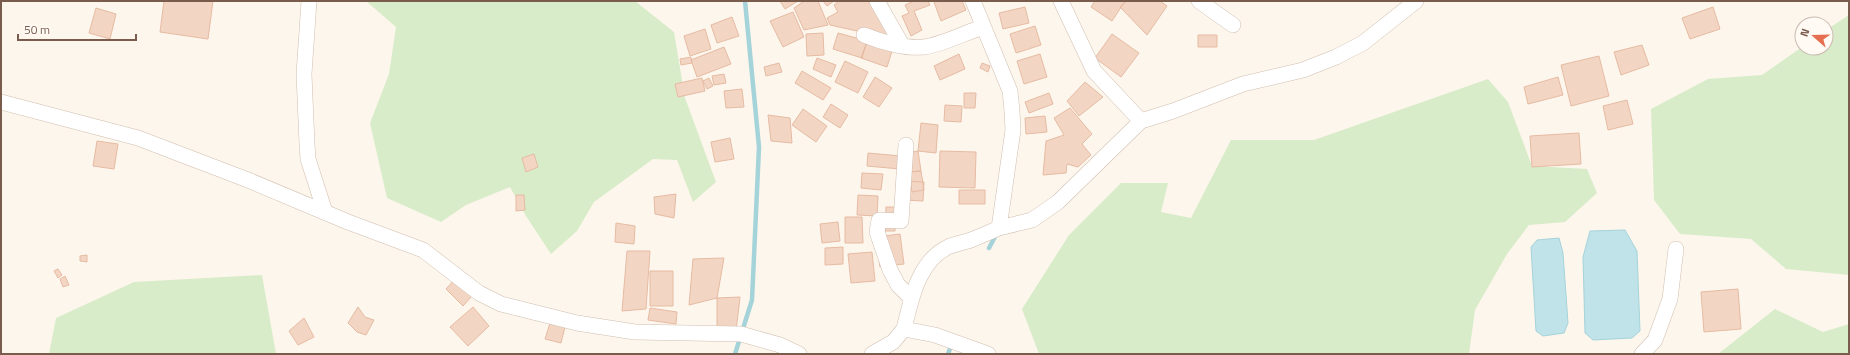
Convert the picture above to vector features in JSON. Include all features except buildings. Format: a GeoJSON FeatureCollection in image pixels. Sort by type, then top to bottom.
{"type":"FeatureCollection","features":[{"type":"Feature","properties":{"kind":"street"},"geometry":{"type":"LineString","coordinates":[[308,1],[304,74],[306,144],[308,159],[325,212]]}},
{"type":"Feature","properties":{"kind":"street"},"geometry":{"type":"LineString","coordinates":[[877,1],[902,45]]}},
{"type":"Feature","properties":{"kind":"street"},"geometry":{"type":"LineString","coordinates":[[973,1],[1010,91],[1013,130],[999,228]]}},
{"type":"Feature","properties":{"kind":"street"},"geometry":{"type":"LineString","coordinates":[[1061,1],[1094,70],[1141,121]]}},
{"type":"Feature","properties":{"kind":"street"},"geometry":{"type":"LineString","coordinates":[[1199,1],[1233,25]]}},
{"type":"Feature","properties":{"kind":"street"},"geometry":{"type":"LineString","coordinates":[[872,354],[895,348],[904,330],[911,298],[922,272],[935,257],[949,247],[999,228],[1032,220],[1058,202],[1141,121],[1173,111],[1243,84],[1303,70],[1336,57],[1363,44],[1416,1]]}},
{"type":"Feature","properties":{"kind":"street"},"geometry":{"type":"LineString","coordinates":[[864,35],[877,41],[924,47],[944,42],[983,27]]}},
{"type":"Feature","properties":{"kind":"street"},"geometry":{"type":"LineString","coordinates":[[1,102],[138,138],[248,180],[422,250],[479,293],[501,304],[577,323],[635,332],[741,334],[780,345],[799,354]]}},
{"type":"Feature","properties":{"kind":"street"},"geometry":{"type":"LineString","coordinates":[[906,145],[901,221],[879,220],[876,232],[895,280],[911,298]]}},
{"type":"Feature","properties":{"kind":"street"},"geometry":{"type":"LineString","coordinates":[[1642,354],[1655,340],[1670,299],[1676,249]]}},
{"type":"Feature","properties":{"kind":"street"},"geometry":{"type":"LineString","coordinates":[[904,330],[935,335],[988,354]]}},
{"type":"Feature","properties":{"kind":"green space"},"geometry":{"type":"Polygon","coordinates":[[[366,1],[635,1],[674,32],[685,98],[716,182],[693,202],[677,160],[653,159],[594,202],[577,231],[551,254],[526,216],[510,187],[466,205],[441,222],[387,198],[370,123],[389,74],[396,27],[366,1]]]}},
{"type":"Feature","properties":{"kind":"green space"},"geometry":{"type":"Polygon","coordinates":[[[1849,15],[1849,275],[1786,269],[1751,239],[1680,234],[1654,200],[1651,109],[1708,79],[1762,75],[1794,53],[1794,56],[1834,56],[1834,25],[1849,15]]]}},
{"type":"Feature","properties":{"kind":"green space"},"geometry":{"type":"Polygon","coordinates":[[[1488,79],[1508,102],[1532,166],[1587,169],[1597,193],[1565,222],[1529,225],[1507,254],[1475,310],[1469,354],[1039,354],[1022,309],[1069,235],[1121,183],[1168,183],[1161,212],[1191,218],[1231,140],[1314,140],[1488,79]]]}},
{"type":"Feature","properties":{"kind":"green space"},"geometry":{"type":"Polygon","coordinates":[[[262,275],[276,354],[49,354],[56,318],[134,282],[262,275]]]}},
{"type":"Feature","properties":{"kind":"green space"},"geometry":{"type":"Polygon","coordinates":[[[1775,309],[1823,332],[1849,324],[1849,354],[1718,354],[1775,309]]]}},
{"type":"Feature","properties":{"kind":"water"},"geometry":{"type":"Polygon","coordinates":[[[1625,230],[1637,251],[1640,331],[1632,338],[1593,340],[1585,333],[1583,257],[1590,231],[1625,230]]]}},
{"type":"Feature","properties":{"kind":"water"},"geometry":{"type":"Polygon","coordinates":[[[1559,238],[1563,253],[1568,323],[1564,333],[1543,336],[1536,331],[1531,247],[1537,240],[1559,238]]]}},
{"type":"Feature","properties":{"kind":"waterway"},"geometry":{"type":"LineString","coordinates":[[735,354],[752,300],[759,147],[745,1]]}},
{"type":"Feature","properties":{"kind":"waterway"},"geometry":{"type":"LineString","coordinates":[[989,248],[997,233]]}},
{"type":"Feature","properties":{"kind":"waterway"},"geometry":{"type":"LineString","coordinates":[[948,354],[951,346]]}}]}
